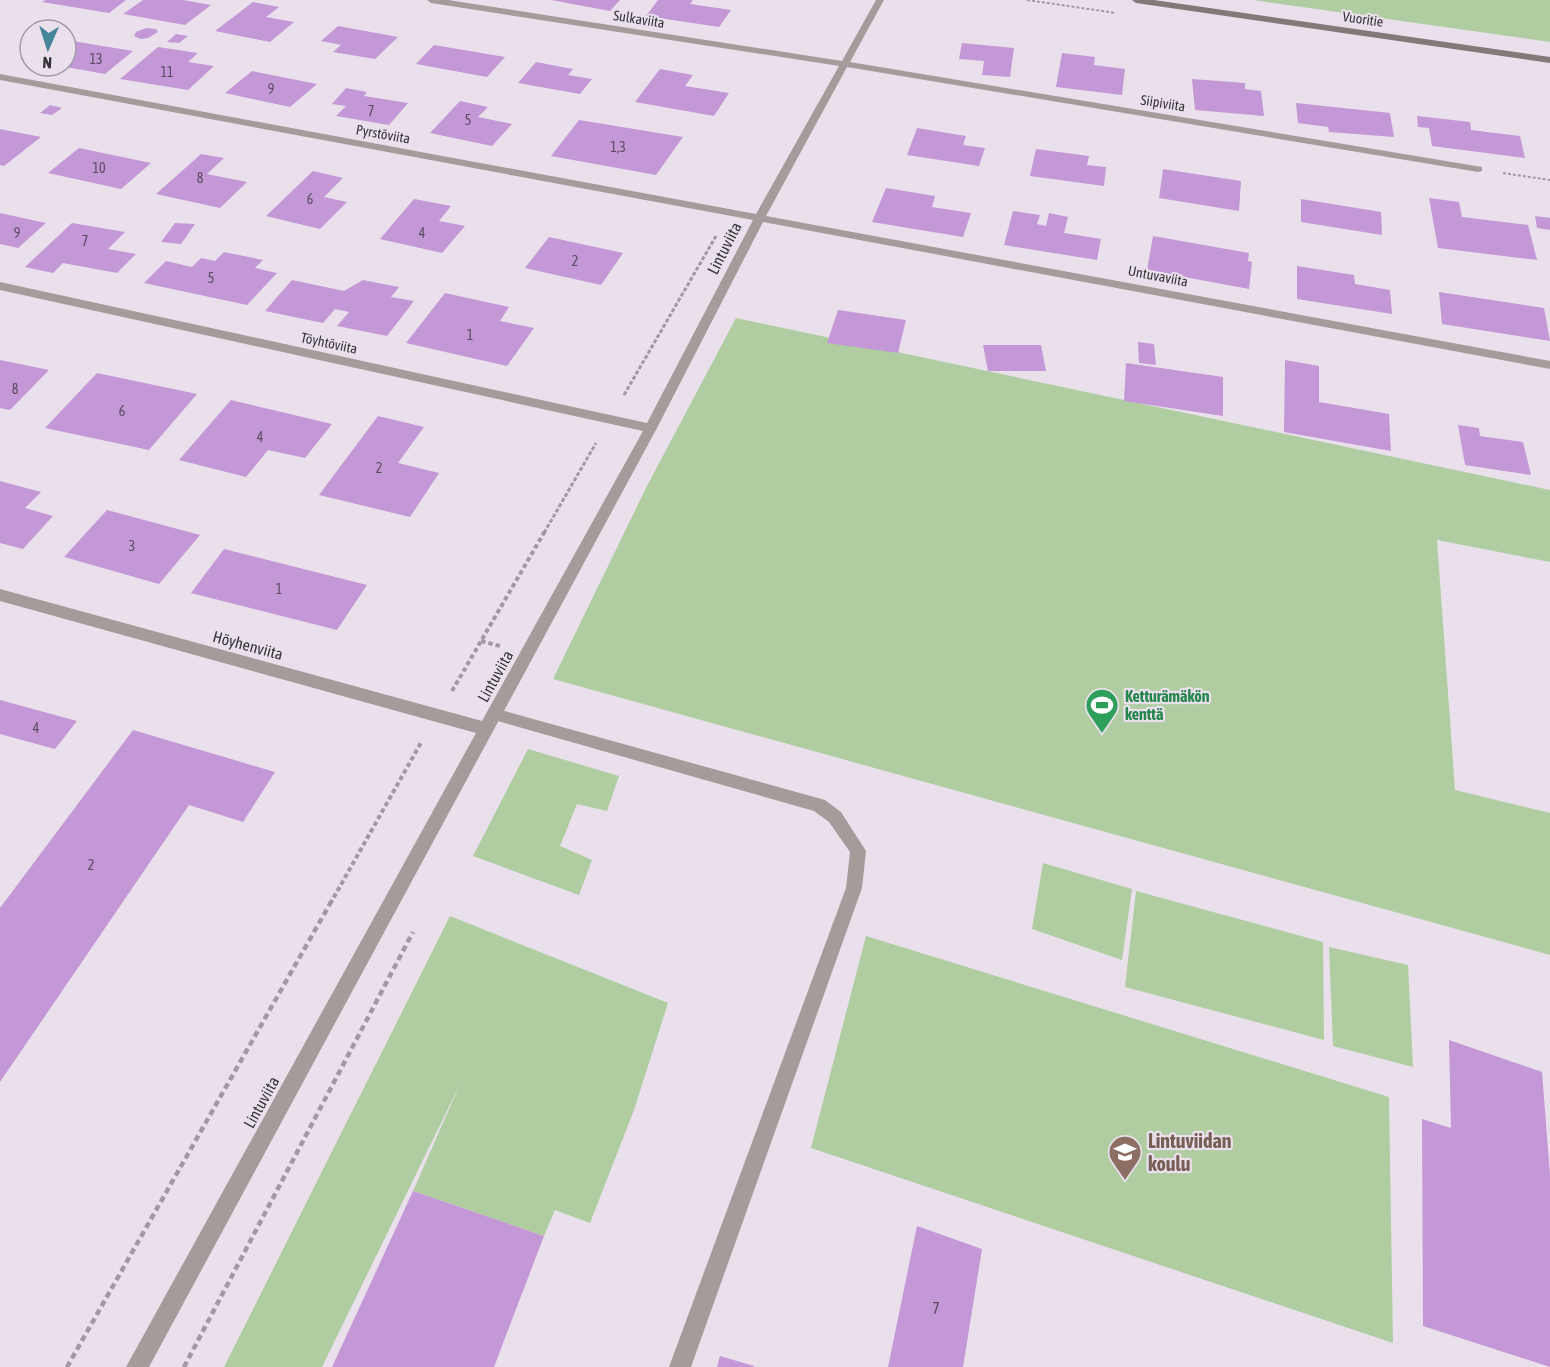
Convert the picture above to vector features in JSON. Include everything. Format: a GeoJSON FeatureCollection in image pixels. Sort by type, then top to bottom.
{"type":"FeatureCollection","features":[{"type":"Feature","properties":{"kind":"street","name":"Sulkaviita"},"geometry":{"type":"LineString","coordinates":[[430,0],[844,64]]}},
{"type":"Feature","properties":{"kind":"street","name":"Lintuviita"},"geometry":{"type":"LineString","coordinates":[[137,1367],[651,428],[760,217],[880,0]]}},
{"type":"Feature","properties":{"kind":"street","name":"Vuoritie"},"geometry":{"type":"LineString","coordinates":[[1136,0],[1550,60]]}},
{"type":"Feature","properties":{"kind":"street","name":"Siipiviita"},"geometry":{"type":"LineString","coordinates":[[844,64],[1478,169]]}},
{"type":"Feature","properties":{"kind":"street","name":"Pyrstöviita"},"geometry":{"type":"LineString","coordinates":[[0,77],[760,217]]}},
{"type":"Feature","properties":{"kind":"street","name":"Untuvaviita"},"geometry":{"type":"LineString","coordinates":[[760,217],[1550,365]]}},
{"type":"Feature","properties":{"kind":"street","name":"Töyhtöviita"},"geometry":{"type":"LineString","coordinates":[[0,286],[651,428]]}},
{"type":"Feature","properties":{"kind":"street","name":"Höyhenviita"},"geometry":{"type":"LineString","coordinates":[[0,595],[437,716],[490,722],[819,805],[835,817],[858,851],[854,888],[680,1367]]}},
{"type":"Feature","properties":{"kind":"path"},"geometry":{"type":"LineString","coordinates":[[1478,169],[1550,180]]}},
{"type":"Feature","properties":{"kind":"path"},"geometry":{"type":"LineString","coordinates":[[67,1367],[437,716],[730,212]]}},
{"type":"Feature","properties":{"kind":"green space"},"geometry":{"type":"Polygon","coordinates":[[[1253,0],[1550,0],[1550,42],[1253,0]]]}},
{"type":"Feature","properties":{"kind":"green space","name":"Ketturämäkön kenttä"},"geometry":{"type":"Polygon","coordinates":[[[736,318],[1550,490],[1550,562],[1437,540],[1455,790],[1550,813],[1550,955],[553,679],[647,486],[736,318]]]}},
{"type":"Feature","properties":{"kind":"green space"},"geometry":{"type":"Polygon","coordinates":[[[528,749],[619,776],[607,811],[577,804],[560,846],[592,860],[579,895],[473,856],[528,749]]]}},
{"type":"Feature","properties":{"kind":"green space"},"geometry":{"type":"Polygon","coordinates":[[[1043,863],[1132,889],[1122,960],[1032,929],[1043,863]]]}},
{"type":"Feature","properties":{"kind":"green space"},"geometry":{"type":"Polygon","coordinates":[[[1136,891],[1323,942],[1324,1040],[1125,987],[1136,891]]]}},
{"type":"Feature","properties":{"kind":"green space"},"geometry":{"type":"Polygon","coordinates":[[[450,916],[668,1003],[634,1110],[590,1223],[555,1210],[544,1236],[413,1191],[461,1082],[322,1367],[224,1367],[450,916]]]}},
{"type":"Feature","properties":{"kind":"green space"},"geometry":{"type":"Polygon","coordinates":[[[866,936],[1389,1097],[1393,1343],[811,1148],[866,936]]]}},
{"type":"Feature","properties":{"kind":"green space"},"geometry":{"type":"Polygon","coordinates":[[[1329,947],[1408,965],[1413,1067],[1333,1046],[1329,947]]]}},
{"type":"Feature","properties":{"kind":"building"},"geometry":{"type":"Polygon","coordinates":[[[45,0],[126,0],[109,13],[42,2],[45,0]]]}},
{"type":"Feature","properties":{"kind":"building"},"geometry":{"type":"Polygon","coordinates":[[[143,0],[183,0],[211,5],[185,25],[123,14],[143,0]]]}},
{"type":"Feature","properties":{"kind":"building"},"geometry":{"type":"Polygon","coordinates":[[[551,0],[620,0],[610,11],[551,0]]]}},
{"type":"Feature","properties":{"kind":"building"},"geometry":{"type":"Polygon","coordinates":[[[658,0],[693,0],[690,4],[731,10],[719,27],[646,16],[658,0]]]}},
{"type":"Feature","properties":{"kind":"building"},"geometry":{"type":"Polygon","coordinates":[[[253,2],[279,7],[266,17],[294,22],[270,42],[215,31],[253,2]]]}},
{"type":"Feature","properties":{"kind":"building"},"geometry":{"type":"Polygon","coordinates":[[[338,26],[398,37],[375,59],[333,52],[341,45],[321,41],[338,26]]]}},
{"type":"Feature","properties":{"kind":"building"},"geometry":{"type":"Polygon","coordinates":[[[146,28],[156,29],[158,32],[148,38],[141,39],[134,36],[136,32],[146,28]]]}},
{"type":"Feature","properties":{"kind":"building"},"geometry":{"type":"Polygon","coordinates":[[[176,34],[188,36],[179,43],[167,42],[176,34]]]}},
{"type":"Feature","properties":{"kind":"building"},"geometry":{"type":"Polygon","coordinates":[[[78,42],[133,51],[105,74],[78,69],[78,42]]]}},
{"type":"Feature","properties":{"kind":"building"},"geometry":{"type":"Polygon","coordinates":[[[962,43],[1014,48],[1010,77],[982,75],[984,61],[959,59],[962,43]]]}},
{"type":"Feature","properties":{"kind":"building"},"geometry":{"type":"Polygon","coordinates":[[[434,45],[505,57],[487,77],[416,64],[434,45]]]}},
{"type":"Feature","properties":{"kind":"building"},"geometry":{"type":"Polygon","coordinates":[[[158,47],[198,53],[188,62],[214,66],[188,90],[120,79],[158,47]]]}},
{"type":"Feature","properties":{"kind":"building"},"geometry":{"type":"Polygon","coordinates":[[[1062,53],[1095,57],[1094,65],[1125,69],[1122,95],[1056,87],[1062,53]]]}},
{"type":"Feature","properties":{"kind":"building"},"geometry":{"type":"Polygon","coordinates":[[[536,62],[573,69],[568,75],[592,79],[580,94],[518,83],[536,62]]]}},
{"type":"Feature","properties":{"kind":"building"},"geometry":{"type":"Polygon","coordinates":[[[660,69],[693,75],[685,86],[729,93],[714,116],[635,102],[660,69]]]}},
{"type":"Feature","properties":{"kind":"building"},"geometry":{"type":"Polygon","coordinates":[[[252,71],[317,84],[290,107],[225,93],[252,71]]]}},
{"type":"Feature","properties":{"kind":"building"},"geometry":{"type":"Polygon","coordinates":[[[1192,79],[1245,83],[1245,89],[1261,91],[1264,116],[1195,110],[1192,79]]]}},
{"type":"Feature","properties":{"kind":"building"},"geometry":{"type":"Polygon","coordinates":[[[346,88],[367,92],[364,96],[408,103],[389,125],[336,116],[346,106],[332,104],[346,88]]]}},
{"type":"Feature","properties":{"kind":"building"},"geometry":{"type":"Polygon","coordinates":[[[460,101],[488,107],[478,117],[512,124],[492,146],[430,133],[460,101]]]}},
{"type":"Feature","properties":{"kind":"building"},"geometry":{"type":"Polygon","coordinates":[[[1296,103],[1390,113],[1394,137],[1329,132],[1328,127],[1298,123],[1296,103]]]}},
{"type":"Feature","properties":{"kind":"building"},"geometry":{"type":"Polygon","coordinates":[[[50,105],[62,108],[52,115],[40,113],[50,105]]]}},
{"type":"Feature","properties":{"kind":"building"},"geometry":{"type":"Polygon","coordinates":[[[1417,116],[1470,122],[1471,130],[1520,136],[1525,158],[1432,146],[1429,128],[1418,127],[1417,116]]]}},
{"type":"Feature","properties":{"kind":"building"},"geometry":{"type":"Polygon","coordinates":[[[579,120],[683,137],[656,175],[551,156],[579,120]]]}},
{"type":"Feature","properties":{"kind":"building"},"geometry":{"type":"Polygon","coordinates":[[[917,128],[966,136],[963,145],[985,148],[979,166],[907,155],[917,128]]]}},
{"type":"Feature","properties":{"kind":"building"},"geometry":{"type":"Polygon","coordinates":[[[0,129],[41,137],[4,166],[0,165],[0,129]]]}},
{"type":"Feature","properties":{"kind":"building"},"geometry":{"type":"Polygon","coordinates":[[[79,148],[151,163],[121,189],[48,173],[79,148]]]}},
{"type":"Feature","properties":{"kind":"building"},"geometry":{"type":"Polygon","coordinates":[[[1036,149],[1089,156],[1087,165],[1106,167],[1104,186],[1030,176],[1036,149]]]}},
{"type":"Feature","properties":{"kind":"building"},"geometry":{"type":"Polygon","coordinates":[[[201,154],[224,158],[207,174],[247,182],[220,208],[156,194],[201,154]]]}},
{"type":"Feature","properties":{"kind":"building"},"geometry":{"type":"Polygon","coordinates":[[[1163,169],[1241,181],[1239,211],[1159,198],[1163,169]]]}},
{"type":"Feature","properties":{"kind":"building"},"geometry":{"type":"Polygon","coordinates":[[[313,171],[343,178],[324,197],[347,202],[320,229],[266,216],[313,171]]]}},
{"type":"Feature","properties":{"kind":"building"},"geometry":{"type":"Polygon","coordinates":[[[886,188],[935,196],[932,207],[971,213],[963,237],[872,222],[886,188]]]}},
{"type":"Feature","properties":{"kind":"building"},"geometry":{"type":"Polygon","coordinates":[[[1429,198],[1459,202],[1462,217],[1528,225],[1537,260],[1438,248],[1429,198]]]}},
{"type":"Feature","properties":{"kind":"building"},"geometry":{"type":"Polygon","coordinates":[[[414,199],[451,206],[439,221],[465,226],[442,253],[380,239],[414,199]]]}},
{"type":"Feature","properties":{"kind":"building"},"geometry":{"type":"Polygon","coordinates":[[[1301,199],[1381,212],[1382,235],[1301,222],[1301,199]]]}},
{"type":"Feature","properties":{"kind":"building"},"geometry":{"type":"Polygon","coordinates":[[[1013,211],[1040,215],[1037,224],[1046,226],[1049,213],[1068,217],[1064,233],[1101,239],[1097,260],[1004,245],[1013,211]]]}},
{"type":"Feature","properties":{"kind":"building"},"geometry":{"type":"Polygon","coordinates":[[[0,213],[46,223],[18,248],[0,244],[0,213]]]}},
{"type":"Feature","properties":{"kind":"building"},"geometry":{"type":"Polygon","coordinates":[[[1535,216],[1550,218],[1550,230],[1537,228],[1535,216]]]}},
{"type":"Feature","properties":{"kind":"building"},"geometry":{"type":"Polygon","coordinates":[[[72,223],[125,232],[108,249],[136,254],[117,273],[63,263],[53,273],[25,267],[72,223]]]}},
{"type":"Feature","properties":{"kind":"building"},"geometry":{"type":"Polygon","coordinates":[[[175,223],[195,224],[181,244],[161,242],[175,223]]]}},
{"type":"Feature","properties":{"kind":"building"},"geometry":{"type":"Polygon","coordinates":[[[1153,236],[1249,253],[1248,261],[1252,262],[1249,289],[1147,270],[1153,236]]]}},
{"type":"Feature","properties":{"kind":"building"},"geometry":{"type":"Polygon","coordinates":[[[549,237],[623,253],[601,285],[525,268],[549,237]]]}},
{"type":"Feature","properties":{"kind":"building"},"geometry":{"type":"Polygon","coordinates":[[[224,252],[263,260],[255,268],[277,273],[247,305],[144,283],[166,261],[192,267],[201,258],[215,261],[224,252]]]}},
{"type":"Feature","properties":{"kind":"building"},"geometry":{"type":"Polygon","coordinates":[[[1297,266],[1354,275],[1355,284],[1390,290],[1392,314],[1297,299],[1297,266]]]}},
{"type":"Feature","properties":{"kind":"building"},"geometry":{"type":"Polygon","coordinates":[[[292,280],[344,291],[363,280],[399,287],[391,297],[414,301],[387,336],[337,326],[349,312],[335,309],[323,323],[265,311],[292,280]]]}},
{"type":"Feature","properties":{"kind":"building"},"geometry":{"type":"Polygon","coordinates":[[[1439,292],[1544,308],[1550,341],[1442,324],[1439,292]]]}},
{"type":"Feature","properties":{"kind":"building"},"geometry":{"type":"Polygon","coordinates":[[[445,293],[509,307],[500,321],[534,328],[507,366],[406,343],[445,293]]]}},
{"type":"Feature","properties":{"kind":"building"},"geometry":{"type":"Polygon","coordinates":[[[838,310],[906,320],[898,353],[827,343],[838,310]]]}},
{"type":"Feature","properties":{"kind":"building"},"geometry":{"type":"Polygon","coordinates":[[[1138,342],[1154,344],[1156,365],[1139,363],[1138,342]]]}},
{"type":"Feature","properties":{"kind":"building"},"geometry":{"type":"Polygon","coordinates":[[[983,345],[1041,345],[1046,371],[988,371],[983,345]]]}},
{"type":"Feature","properties":{"kind":"building"},"geometry":{"type":"Polygon","coordinates":[[[0,360],[49,370],[10,410],[0,408],[0,360]]]}},
{"type":"Feature","properties":{"kind":"building"},"geometry":{"type":"Polygon","coordinates":[[[1285,360],[1319,366],[1319,402],[1389,414],[1391,451],[1284,432],[1285,360]]]}},
{"type":"Feature","properties":{"kind":"building"},"geometry":{"type":"Polygon","coordinates":[[[1126,363],[1223,377],[1223,416],[1124,401],[1126,363]]]}},
{"type":"Feature","properties":{"kind":"building"},"geometry":{"type":"Polygon","coordinates":[[[97,373],[197,394],[149,450],[45,428],[97,373]]]}},
{"type":"Feature","properties":{"kind":"building"},"geometry":{"type":"Polygon","coordinates":[[[231,400],[332,424],[305,458],[268,450],[246,477],[179,460],[231,400]]]}},
{"type":"Feature","properties":{"kind":"building"},"geometry":{"type":"Polygon","coordinates":[[[378,416],[424,427],[398,463],[439,473],[410,517],[319,495],[378,416]]]}},
{"type":"Feature","properties":{"kind":"building"},"geometry":{"type":"Polygon","coordinates":[[[1458,425],[1479,428],[1480,436],[1523,442],[1531,475],[1465,465],[1458,425]]]}},
{"type":"Feature","properties":{"kind":"building"},"geometry":{"type":"Polygon","coordinates":[[[0,481],[41,492],[25,508],[53,516],[23,549],[0,543],[0,481]]]}},
{"type":"Feature","properties":{"kind":"building"},"geometry":{"type":"Polygon","coordinates":[[[107,510],[200,535],[159,584],[64,557],[107,510]]]}},
{"type":"Feature","properties":{"kind":"building"},"geometry":{"type":"Polygon","coordinates":[[[224,549],[367,585],[337,630],[191,593],[224,549]]]}},
{"type":"Feature","properties":{"kind":"building"},"geometry":{"type":"Polygon","coordinates":[[[0,700],[77,721],[55,749],[0,734],[0,700]]]}},
{"type":"Feature","properties":{"kind":"building"},"geometry":{"type":"Polygon","coordinates":[[[133,730],[275,772],[243,822],[189,805],[0,1082],[0,908],[133,730]]]}},
{"type":"Feature","properties":{"kind":"building"},"geometry":{"type":"Polygon","coordinates":[[[1449,1040],[1542,1072],[1550,1175],[1550,1367],[1423,1326],[1422,1119],[1451,1128],[1449,1040]]]}},
{"type":"Feature","properties":{"kind":"building"},"geometry":{"type":"Polygon","coordinates":[[[413,1191],[544,1236],[494,1367],[332,1367],[413,1191]]]}},
{"type":"Feature","properties":{"kind":"building"},"geometry":{"type":"Polygon","coordinates":[[[917,1226],[982,1249],[963,1367],[888,1367],[917,1226]]]}},
{"type":"Feature","properties":{"kind":"building"},"geometry":{"type":"Polygon","coordinates":[[[720,1356],[754,1366],[754,1367],[717,1367],[720,1356]]]}},
{"type":"Feature","properties":{"kind":"place","name":"Ketturämäkön kenttä"},"geometry":{"type":"Point","coordinates":[1102,734]}},
{"type":"Feature","properties":{"kind":"place","name":"Lintuviidan koulu"},"geometry":{"type":"Point","coordinates":[1125,1181]}}]}
